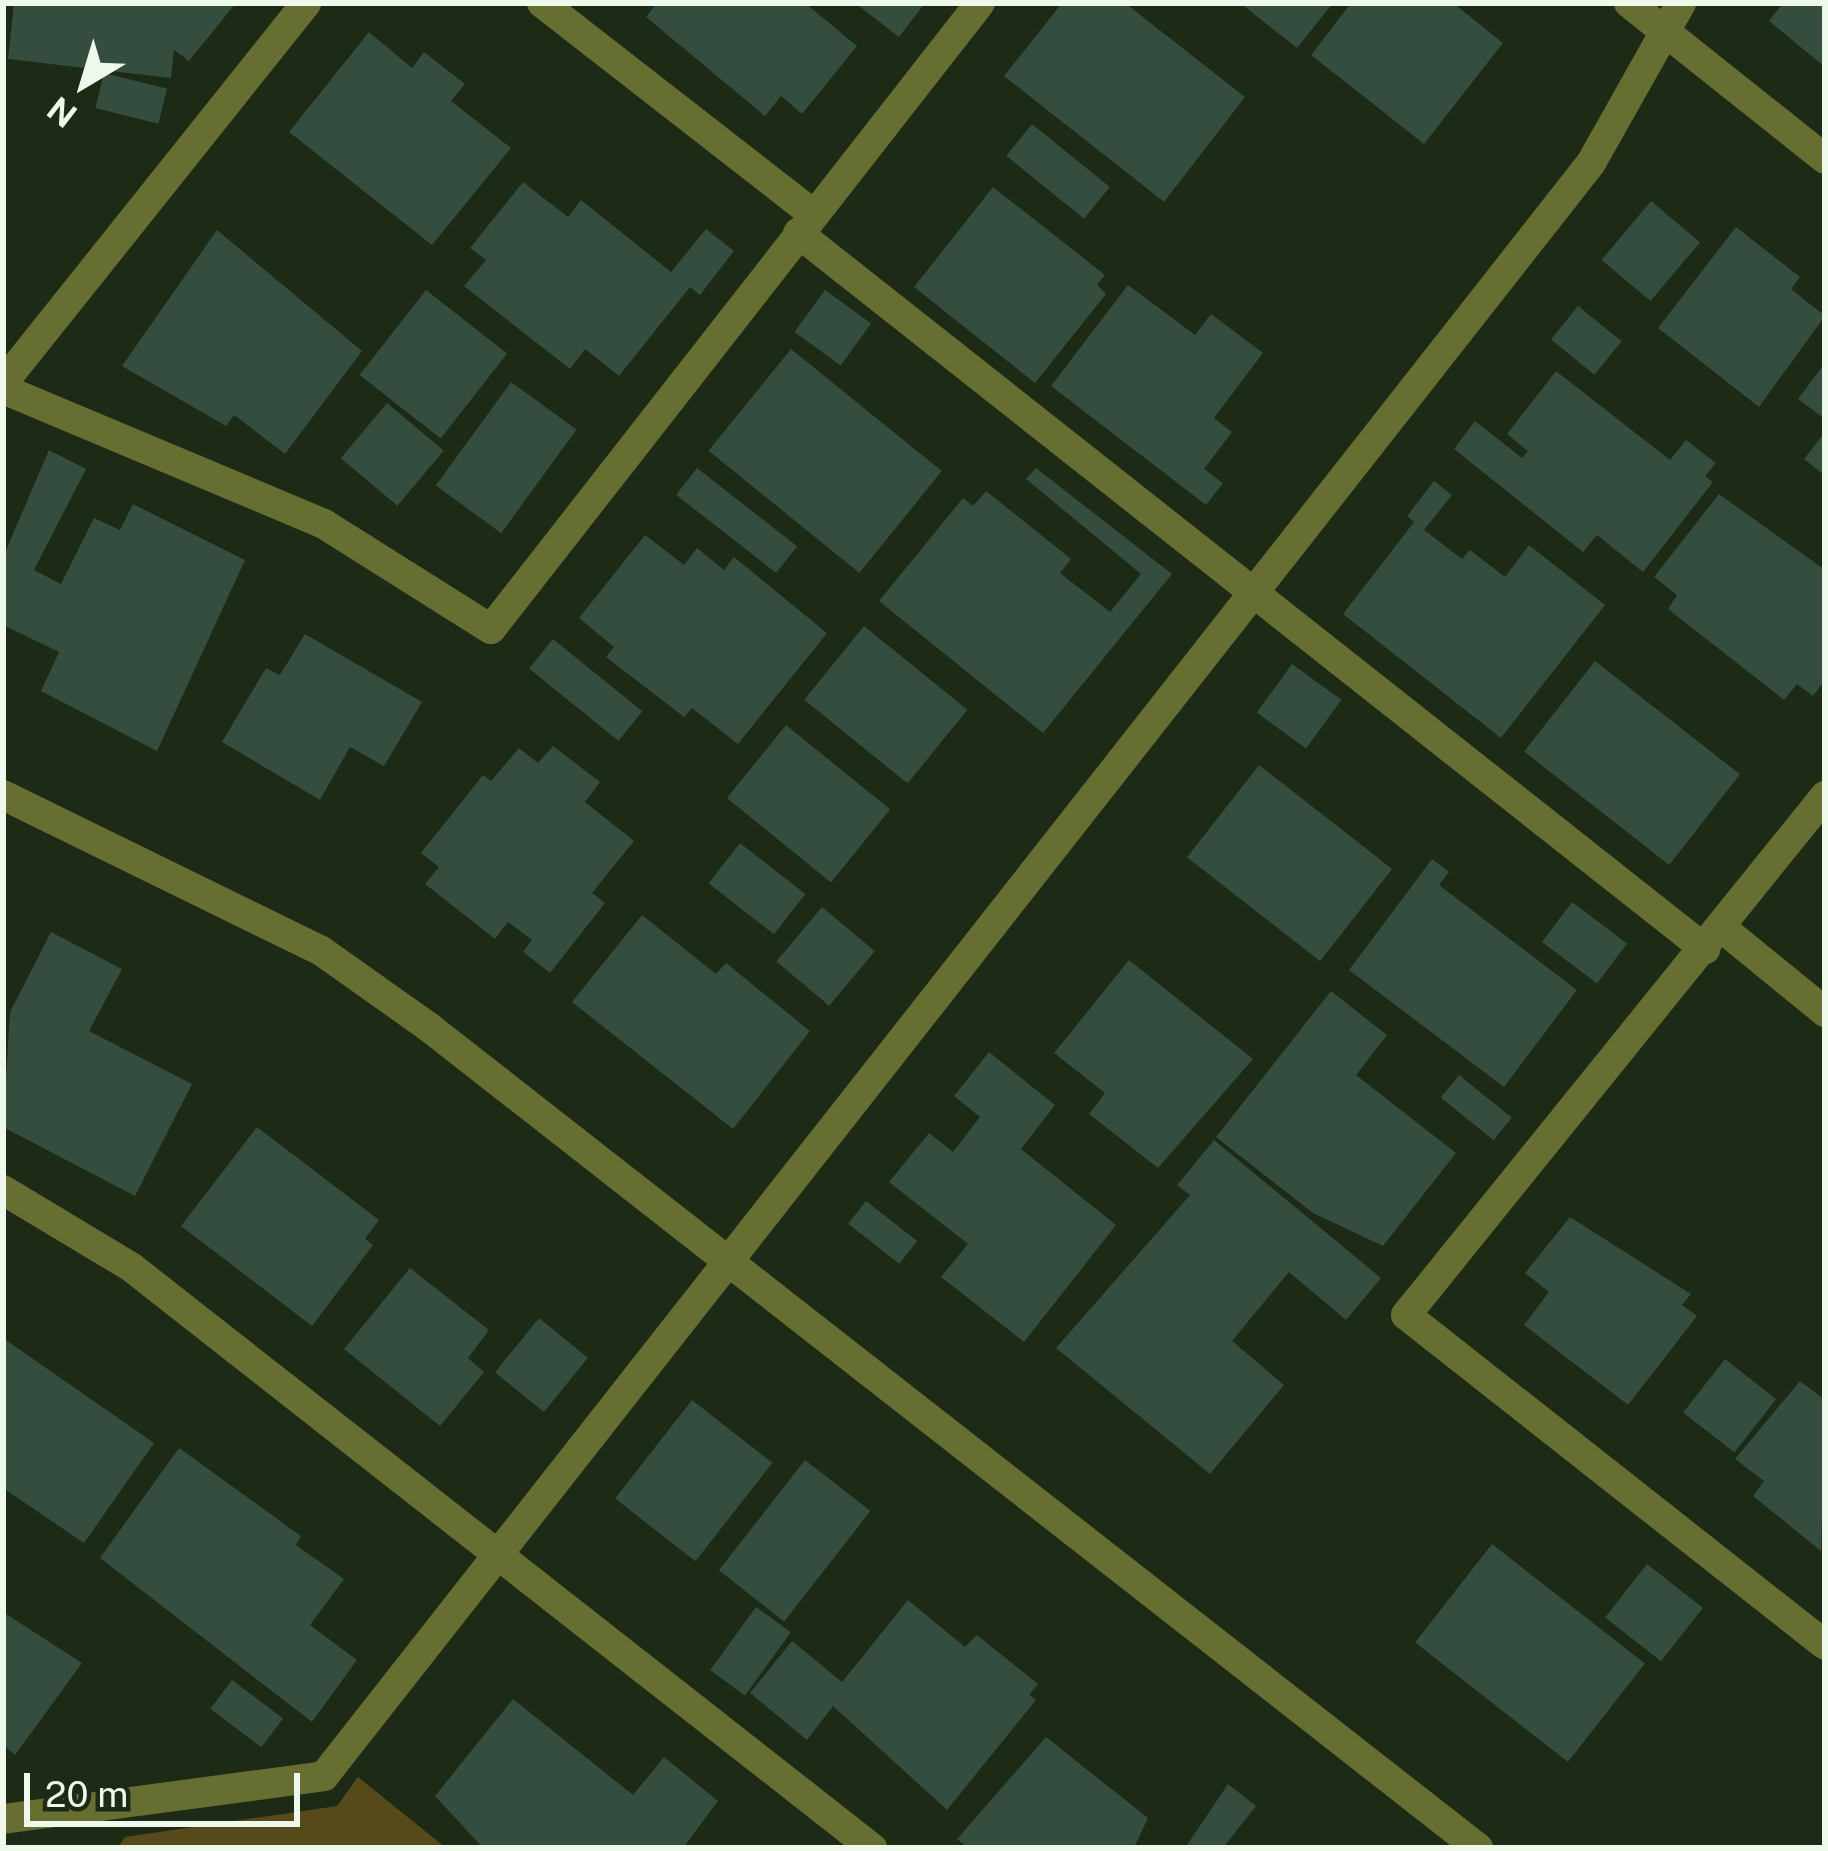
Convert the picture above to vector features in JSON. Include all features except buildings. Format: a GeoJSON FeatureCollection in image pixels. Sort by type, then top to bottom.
{"type":"FeatureCollection","features":[{"type":"Feature","properties":{"kind":"street"},"geometry":{"type":"LineString","coordinates":[[306,3],[3,386],[325,524],[491,629],[980,3]]}},
{"type":"Feature","properties":{"kind":"street"},"geometry":{"type":"LineString","coordinates":[[542,3],[1254,594],[1713,939],[1825,1012]]}},
{"type":"Feature","properties":{"kind":"street"},"geometry":{"type":"LineString","coordinates":[[1629,3],[1825,159]]}},
{"type":"Feature","properties":{"kind":"street"},"geometry":{"type":"LineString","coordinates":[[3,1819],[324,1776],[723,1257],[1254,594],[1591,163],[1681,3]]}},
{"type":"Feature","properties":{"kind":"street"},"geometry":{"type":"LineString","coordinates":[[3,795],[320,950],[723,1257],[1478,1848]]}},
{"type":"Feature","properties":{"kind":"street"},"geometry":{"type":"LineString","coordinates":[[1825,796],[1406,1315],[1825,1645]]}},
{"type":"Feature","properties":{"kind":"street"},"geometry":{"type":"LineString","coordinates":[[3,1190],[131,1267],[872,1848]]}},
{"type":"Feature","properties":{"kind":"shaded area"},"geometry":{"type":"Polygon","coordinates":[[[358,1777],[446,1848],[117,1848],[125,1837],[337,1806],[358,1777]]]}}]}
